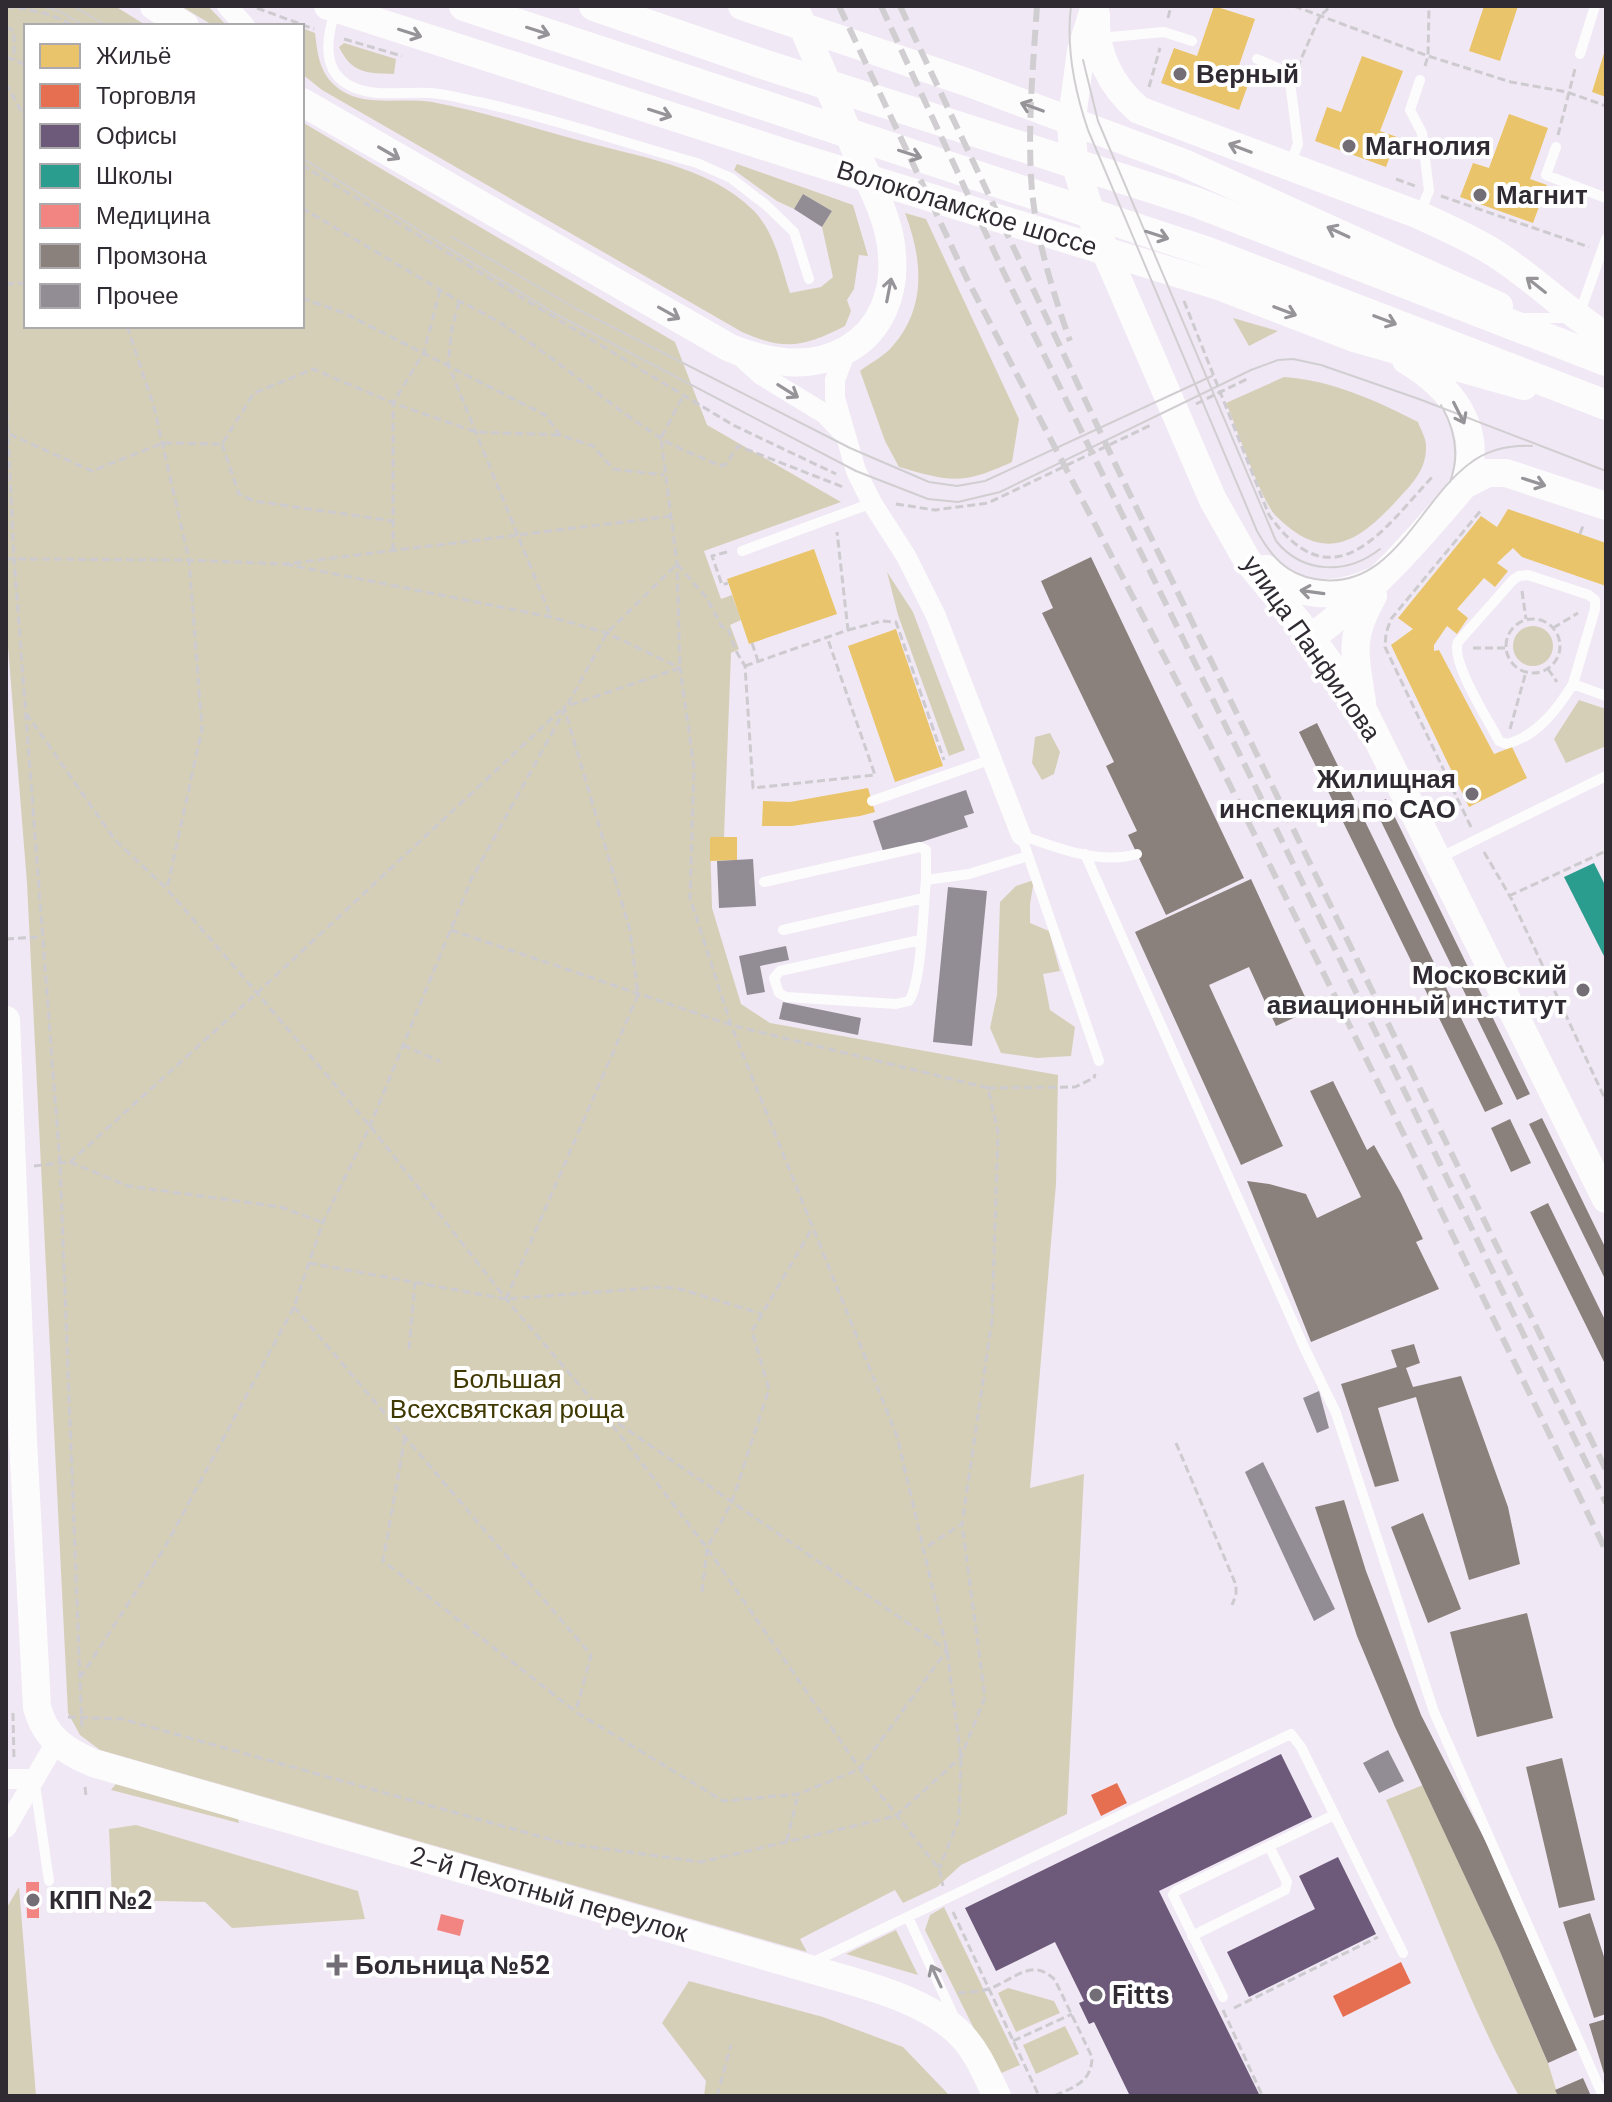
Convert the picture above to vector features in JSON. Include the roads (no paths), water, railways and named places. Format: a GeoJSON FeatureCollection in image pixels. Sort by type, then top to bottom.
{"type":"FeatureCollection","features":[{"type":"Feature","properties":{"kind":"main road","name":"Волоколамское шоссе"},"geometry":{"type":"LineString","coordinates":[[464,6],[1208,252],[1606,406]]}},
{"type":"Feature","properties":{"kind":"main road"},"geometry":{"type":"LineString","coordinates":[[594,6],[769,66],[1195,202],[1599,350]]}},
{"type":"Feature","properties":{"kind":"street"},"geometry":{"type":"LineString","coordinates":[[154,6],[182,24]]}},
{"type":"Feature","properties":{"kind":"street"},"geometry":{"type":"LineString","coordinates":[[227,6],[243,24]]}},
{"type":"Feature","properties":{"kind":"street"},"geometry":{"type":"LineString","coordinates":[[309,104],[730,348],[754,358],[789,362],[825,359],[846,351],[874,328],[885,307],[891,284],[893,254],[884,215],[794,6]]}},
{"type":"Feature","properties":{"kind":"street"},"geometry":{"type":"LineString","coordinates":[[1096,6],[1098,39],[1110,77],[1127,100],[1139,110],[1419,215],[1493,252],[1578,318],[1599,350]]}},
{"type":"Feature","properties":{"kind":"street","name":"улица Панфилова"},"geometry":{"type":"LineString","coordinates":[[1096,6],[1081,51],[1071,125],[1076,168],[1117,284],[1213,500],[1247,560],[1311,638],[1363,710],[1606,1199]]}},
{"type":"Feature","properties":{"kind":"street","name":"Волоколамское шоссе"},"geometry":{"type":"LineString","coordinates":[[332,7],[795,156],[1216,285],[1354,338],[1606,406]]}},
{"type":"Feature","properties":{"kind":"street"},"geometry":{"type":"LineString","coordinates":[[748,8],[969,83],[1184,163],[1599,350]]}},
{"type":"Feature","properties":{"kind":"street"},"geometry":{"type":"LineString","coordinates":[[1076,168],[1081,140],[1098,121],[1139,110]]}},
{"type":"Feature","properties":{"kind":"street"},"geometry":{"type":"LineString","coordinates":[[1311,638],[1352,608],[1386,575],[1464,485],[1469,471],[1471,451],[1465,424],[1454,401],[1431,375],[1403,358],[1354,338]]}},
{"type":"Feature","properties":{"kind":"street"},"geometry":{"type":"LineString","coordinates":[[730,348],[761,375],[825,414],[844,435]]}},
{"type":"Feature","properties":{"kind":"street"},"geometry":{"type":"LineString","coordinates":[[846,351],[835,380],[835,398],[844,435],[869,498],[906,556],[936,616],[1021,835]]}},
{"type":"Feature","properties":{"kind":"street"},"geometry":{"type":"LineString","coordinates":[[1464,485],[1488,473],[1506,473],[1596,513]]}},
{"type":"Feature","properties":{"kind":"street"},"geometry":{"type":"LineString","coordinates":[[1239,543],[1276,578],[1300,591],[1333,595],[1386,575]]}},
{"type":"Feature","properties":{"kind":"street"},"geometry":{"type":"LineString","coordinates":[[1363,710],[1355,657],[1356,630],[1386,575]]}},
{"type":"Feature","properties":{"kind":"street"},"geometry":{"type":"LineString","coordinates":[[6,1020],[19,1440],[37,1707],[46,1731],[60,1745],[34,1779],[6,1828]]}},
{"type":"Feature","properties":{"kind":"street","name":"2-й Пехотный переулок"},"geometry":{"type":"LineString","coordinates":[[60,1745],[93,1763],[803,1967],[907,2001],[942,2020],[962,2036],[997,2096]]}},
{"type":"Feature","properties":{"kind":"street"},"geometry":{"type":"LineString","coordinates":[[6,1779],[34,1779]]}},
{"type":"Feature","properties":{"kind":"lane"},"geometry":{"type":"LineString","coordinates":[[1580,54],[1595,6]]}},
{"type":"Feature","properties":{"kind":"lane"},"geometry":{"type":"LineString","coordinates":[[332,7],[328,53],[334,70],[346,83],[364,91],[432,93],[482,103],[697,163],[731,178],[794,232],[809,279]]}},
{"type":"Feature","properties":{"kind":"lane"},"geometry":{"type":"LineString","coordinates":[[1098,39],[1164,32],[1192,41]]}},
{"type":"Feature","properties":{"kind":"lane"},"geometry":{"type":"LineString","coordinates":[[1257,59],[1278,68],[1290,82],[1298,144],[1290,167]]}},
{"type":"Feature","properties":{"kind":"lane"},"geometry":{"type":"LineString","coordinates":[[1419,215],[1429,191],[1422,133],[1410,110],[1420,80]]}},
{"type":"Feature","properties":{"kind":"lane"},"geometry":{"type":"LineString","coordinates":[[1556,147],[1546,175],[1606,198]]}},
{"type":"Feature","properties":{"kind":"lane"},"geometry":{"type":"LineString","coordinates":[[1525,318],[1578,318],[1606,239]]}},
{"type":"Feature","properties":{"kind":"lane"},"geometry":{"type":"LineString","coordinates":[[742,551],[834,518],[869,498]]}},
{"type":"Feature","properties":{"kind":"lane"},"geometry":{"type":"LineString","coordinates":[[1528,575],[1562,585],[1589,595],[1595,603],[1573,684],[1534,732],[1506,744],[1499,741],[1456,655],[1458,642],[1519,576],[1528,575]]}},
{"type":"Feature","properties":{"kind":"lane"},"geometry":{"type":"LineString","coordinates":[[1573,684],[1606,696]]}},
{"type":"Feature","properties":{"kind":"lane"},"geometry":{"type":"LineString","coordinates":[[872,801],[992,759]]}},
{"type":"Feature","properties":{"kind":"lane"},"geometry":{"type":"LineString","coordinates":[[1439,858],[1606,776]]}},
{"type":"Feature","properties":{"kind":"lane"},"geometry":{"type":"LineString","coordinates":[[1021,835],[1085,854],[1119,859],[1137,854]]}},
{"type":"Feature","properties":{"kind":"lane"},"geometry":{"type":"LineString","coordinates":[[1021,835],[1099,1061]]}},
{"type":"Feature","properties":{"kind":"lane"},"geometry":{"type":"LineString","coordinates":[[764,882],[920,847],[926,850],[926,880],[915,993],[909,1001],[786,997],[777,989],[774,978],[780,971],[920,940]]}},
{"type":"Feature","properties":{"kind":"lane"},"geometry":{"type":"LineString","coordinates":[[1085,854],[1336,1413],[1434,1712],[1603,2096]]}},
{"type":"Feature","properties":{"kind":"lane"},"geometry":{"type":"LineString","coordinates":[[926,880],[969,874],[1028,856]]}},
{"type":"Feature","properties":{"kind":"lane"},"geometry":{"type":"LineString","coordinates":[[783,930],[924,898]]}},
{"type":"Feature","properties":{"kind":"lane"},"geometry":{"type":"LineString","coordinates":[[803,1967],[1291,1734],[1403,1953]]}},
{"type":"Feature","properties":{"kind":"lane"},"geometry":{"type":"LineString","coordinates":[[34,1779],[49,1881]]}},
{"type":"Feature","properties":{"kind":"lane"},"geometry":{"type":"LineString","coordinates":[[1223,1997],[1174,1900],[1176,1891],[1334,1815]]}},
{"type":"Feature","properties":{"kind":"lane"},"geometry":{"type":"LineString","coordinates":[[1192,1936],[1285,1890],[1287,1882],[1269,1846]]}},
{"type":"Feature","properties":{"kind":"lane"},"geometry":{"type":"LineString","coordinates":[[908,1917],[962,2036]]}},
{"type":"Feature","properties":{"kind":"tram line"},"geometry":{"type":"LineString","coordinates":[[41,6],[59,11],[82,24]]}},
{"type":"Feature","properties":{"kind":"tram line"},"geometry":{"type":"LineString","coordinates":[[73,6],[104,24]]}},
{"type":"Feature","properties":{"kind":"tram line"},"geometry":{"type":"LineString","coordinates":[[1071,6],[1073,69],[1088,130],[1257,531],[1280,562],[1296,573],[1315,579],[1342,580],[1364,572],[1384,559],[1402,541],[1451,480],[1469,464],[1499,449],[1532,446]]}},
{"type":"Feature","properties":{"kind":"tram line"},"geometry":{"type":"LineString","coordinates":[[1083,60],[1098,121],[1276,541],[1299,560],[1326,567],[1354,563],[1380,549]]}},
{"type":"Feature","properties":{"kind":"tram line"},"geometry":{"type":"LineString","coordinates":[[304,159],[554,313],[856,471],[928,499],[958,502],[1000,492],[1251,370],[1278,360],[1293,359],[1321,365],[1419,399],[1606,471]]}},
{"type":"Feature","properties":{"kind":"tram line"},"geometry":{"type":"LineString","coordinates":[[452,237],[575,308],[850,448],[929,482],[957,486],[985,481],[1212,376]]}},
{"type":"Feature","properties":{"kind":"tram line"},"geometry":{"type":"LineString","coordinates":[[1441,405],[1450,423],[1454,442],[1455,462],[1450,482]]}},
{"type":"Feature","properties":{"kind":"railway"},"geometry":{"type":"LineString","coordinates":[[839,6],[966,277],[1207,739],[1606,1551]]}},
{"type":"Feature","properties":{"kind":"railway"},"geometry":{"type":"LineString","coordinates":[[881,6],[1004,273],[1606,1503]]}},
{"type":"Feature","properties":{"kind":"railway"},"geometry":{"type":"LineString","coordinates":[[900,6],[1120,474],[1606,1470]]}},
{"type":"Feature","properties":{"kind":"railway"},"geometry":{"type":"LineString","coordinates":[[1037,6],[1030,122],[1032,191],[1046,267],[1070,341]]}},
{"type":"Feature","properties":{"kind":"place","name":"Верный"},"geometry":{"type":"Point","coordinates":[1180,74]}},
{"type":"Feature","properties":{"kind":"place","name":"Магнолия"},"geometry":{"type":"Point","coordinates":[1349,146]}},
{"type":"Feature","properties":{"kind":"place","name":"Магнит"},"geometry":{"type":"Point","coordinates":[1480,195]}},
{"type":"Feature","properties":{"kind":"place","name":"Жилищная инспекция по САО"},"geometry":{"type":"Point","coordinates":[1472,794]}},
{"type":"Feature","properties":{"kind":"place","name":"Московский авиационный институт"},"geometry":{"type":"Point","coordinates":[1583,990]}},
{"type":"Feature","properties":{"kind":"place","name":"КПП №2"},"geometry":{"type":"Point","coordinates":[33,1900]}},
{"type":"Feature","properties":{"kind":"place","name":"Больница №52"},"geometry":{"type":"Point","coordinates":[337,1965]}},
{"type":"Feature","properties":{"kind":"place","name":"Fitts"},"geometry":{"type":"Point","coordinates":[1096,1995]}},
{"type":"Feature","properties":{"kind":"park label","name":"Большая Всехсвятская роща"},"geometry":{"type":"Point","coordinates":[507,1394]}}]}
